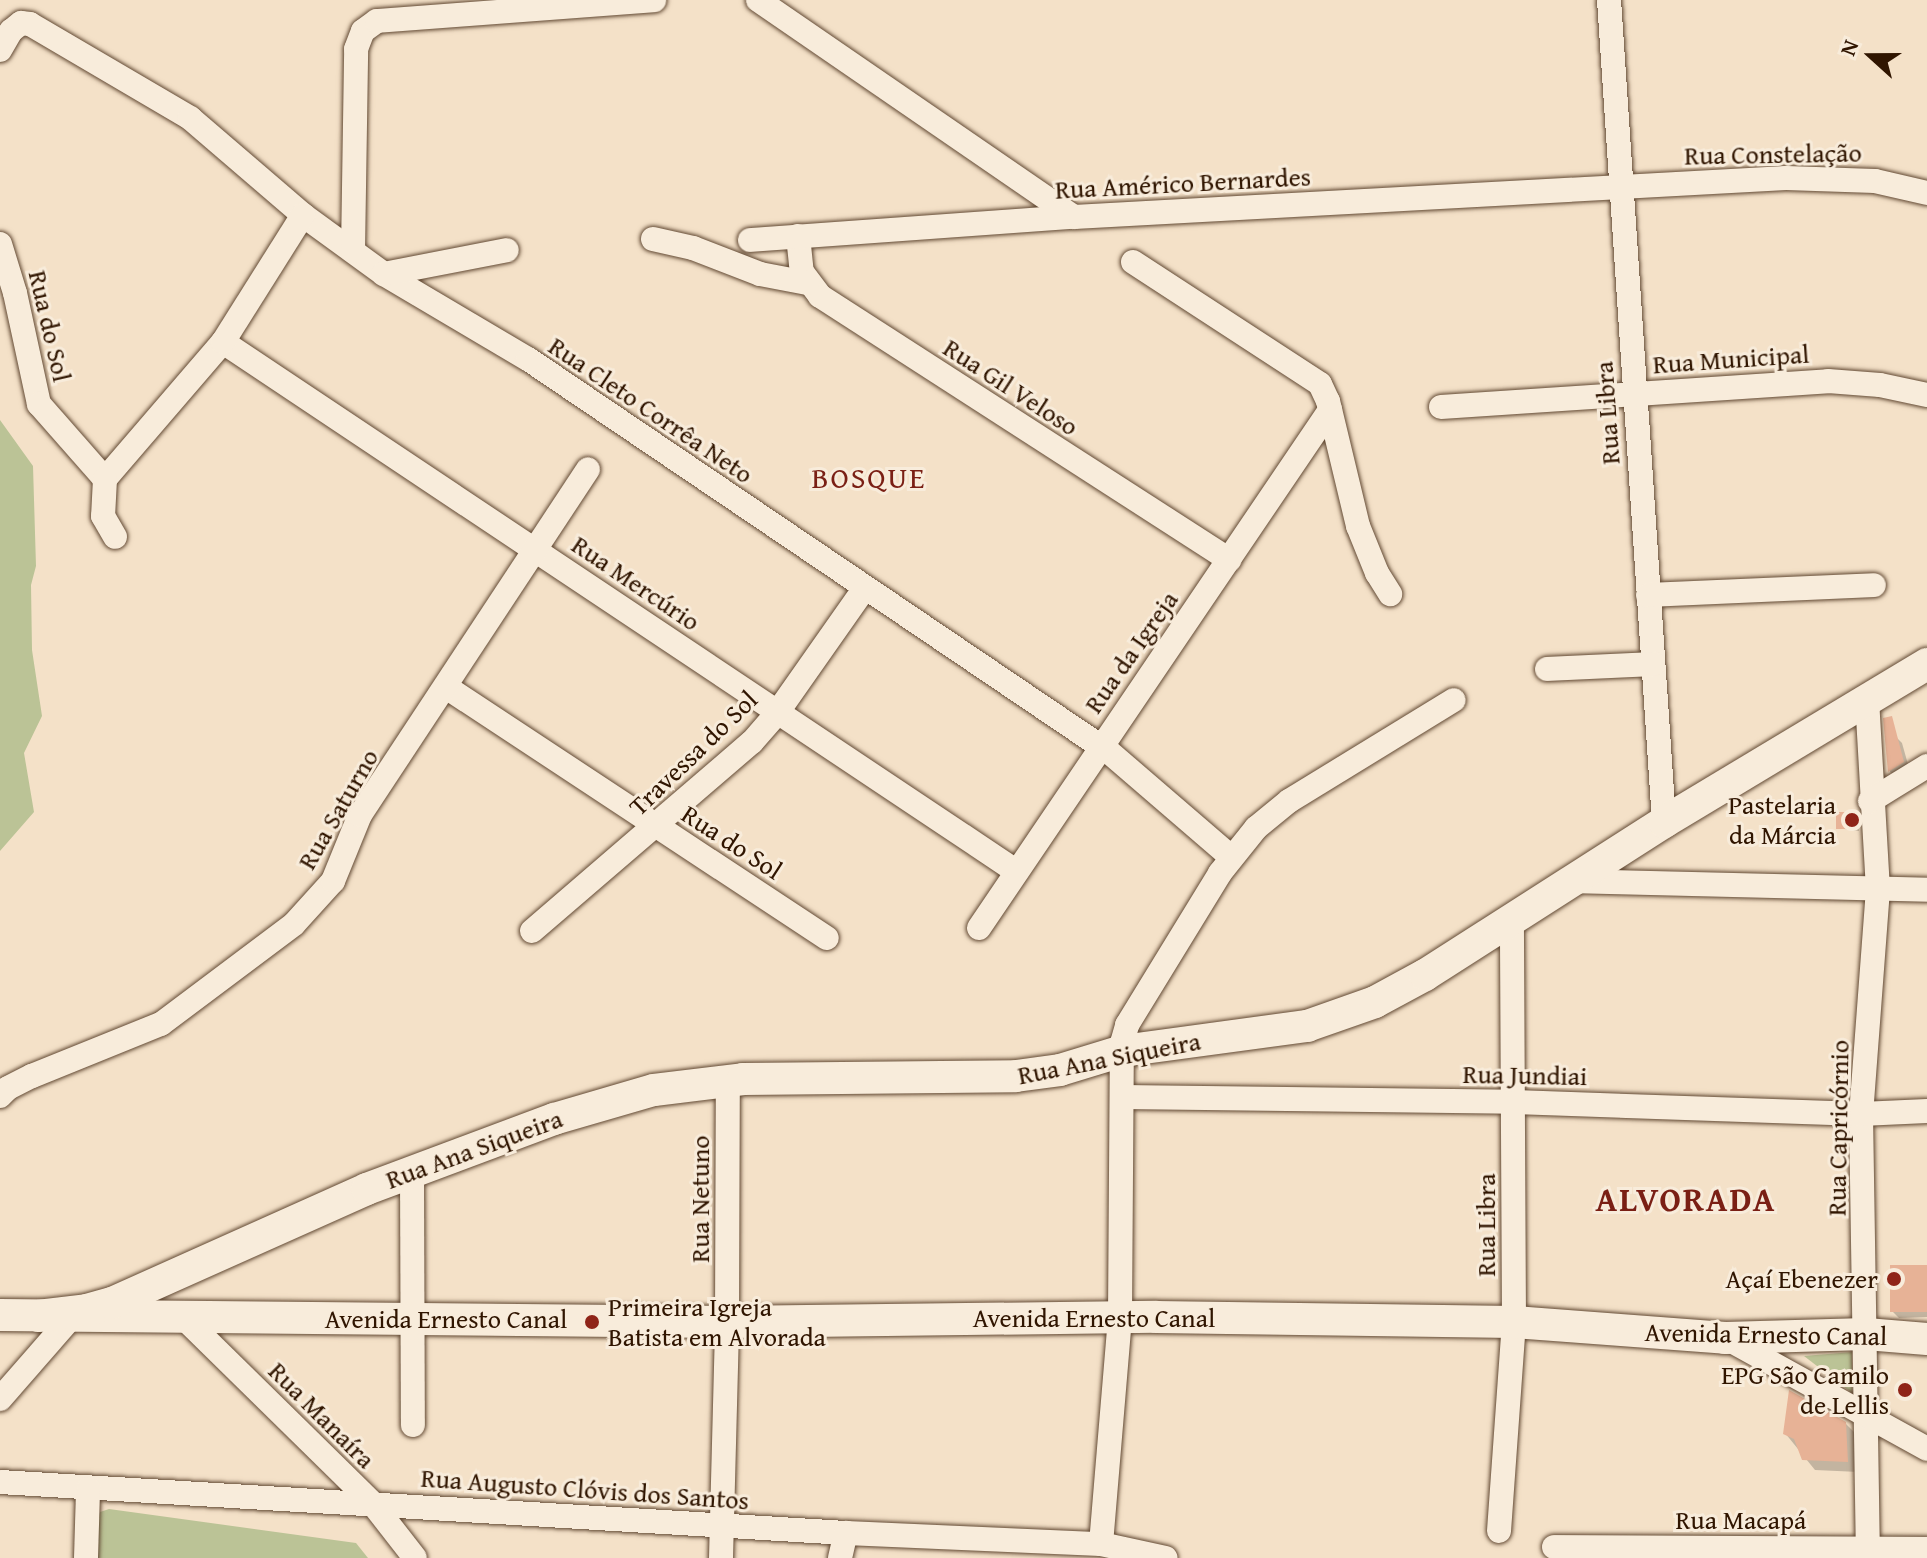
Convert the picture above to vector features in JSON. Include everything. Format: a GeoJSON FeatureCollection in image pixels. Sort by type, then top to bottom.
{"type":"FeatureCollection","features":[{"type":"Feature","properties":{"kind":"street"},"geometry":{"type":"LineString","coordinates":[[353,251],[356,49],[363,31],[377,21],[654,0]]}},
{"type":"Feature","properties":{"kind":"street"},"geometry":{"type":"LineString","coordinates":[[758,0],[1074,217]]}},
{"type":"Feature","properties":{"kind":"street","name":"Rua Libra"},"geometry":{"type":"LineString","coordinates":[[1609,0],[1619,186],[1664,822]]}},
{"type":"Feature","properties":{"kind":"street","name":"Rua Cleto Corrêa Neto"},"geometry":{"type":"LineString","coordinates":[[0,50],[11,31],[21,23],[30,24],[190,118],[303,215],[384,274],[528,359],[1100,746],[1231,857]]}},
{"type":"Feature","properties":{"kind":"street","name":"Rua Constelação"},"geometry":{"type":"LineString","coordinates":[[1619,186],[1786,178],[1875,181],[1927,193]]}},
{"type":"Feature","properties":{"kind":"street","name":"Rua Américo Bernardes"},"geometry":{"type":"LineString","coordinates":[[750,240],[1074,217],[1619,186]]}},
{"type":"Feature","properties":{"kind":"street"},"geometry":{"type":"LineString","coordinates":[[115,537],[103,516],[105,479],[223,342],[303,215]]}},
{"type":"Feature","properties":{"kind":"street"},"geometry":{"type":"LineString","coordinates":[[653,239],[693,248],[760,274],[807,283],[798,236]]}},
{"type":"Feature","properties":{"kind":"street","name":"Rua do Sol"},"geometry":{"type":"LineString","coordinates":[[0,244],[15,293],[39,404],[105,479]]}},
{"type":"Feature","properties":{"kind":"street"},"geometry":{"type":"LineString","coordinates":[[384,274],[507,250]]}},
{"type":"Feature","properties":{"kind":"street"},"geometry":{"type":"LineString","coordinates":[[1133,262],[1314,379],[1325,391],[1358,526],[1377,573],[1390,594]]}},
{"type":"Feature","properties":{"kind":"street","name":"Rua Gil Veloso"},"geometry":{"type":"LineString","coordinates":[[807,283],[828,302],[1229,560]]}},
{"type":"Feature","properties":{"kind":"street","name":"Rua Mercúrio"},"geometry":{"type":"LineString","coordinates":[[223,342],[1016,871]]}},
{"type":"Feature","properties":{"kind":"street","name":"Rua Municipal"},"geometry":{"type":"LineString","coordinates":[[1441,407],[1828,381],[1880,385],[1927,395]]}},
{"type":"Feature","properties":{"kind":"street","name":"Rua da Igreja"},"geometry":{"type":"LineString","coordinates":[[979,928],[1330,410]]}},
{"type":"Feature","properties":{"kind":"street","name":"Rua Saturno"},"geometry":{"type":"LineString","coordinates":[[0,1096],[8,1088],[32,1076],[161,1024],[294,924],[333,881],[360,815],[588,469]]}},
{"type":"Feature","properties":{"kind":"street"},"geometry":{"type":"LineString","coordinates":[[1648,595],[1874,585]]}},
{"type":"Feature","properties":{"kind":"street","name":"Travessa do Sol"},"geometry":{"type":"LineString","coordinates":[[532,931],[657,827],[752,742],[777,713],[864,589]]}},
{"type":"Feature","properties":{"kind":"street"},"geometry":{"type":"LineString","coordinates":[[1547,669],[1653,664]]}},
{"type":"Feature","properties":{"kind":"street","name":"Rua Ana Siqueira"},"geometry":{"type":"LineString","coordinates":[[195,1284],[221,1252],[323,1207],[609,1101],[654,1090],[728,1081],[993,1078],[1060,1070],[1122,1051],[1307,1026],[1375,1002],[1425,975],[1664,822],[1927,664]]}},
{"type":"Feature","properties":{"kind":"street","name":"Rua do Sol"},"geometry":{"type":"LineString","coordinates":[[446,687],[827,938]]}},
{"type":"Feature","properties":{"kind":"street","name":"Rua Capricórnio"},"geometry":{"type":"LineString","coordinates":[[1867,699],[1870,801],[1878,889],[1861,1114],[1866,1334],[1863,1412],[1868,1553]]}},
{"type":"Feature","properties":{"kind":"street"},"geometry":{"type":"LineString","coordinates":[[1101,1544],[1120,1317],[1122,1051],[1123,1036],[1131,1015],[1231,857],[1256,828],[1289,801],[1454,700]]}},
{"type":"Feature","properties":{"kind":"street"},"geometry":{"type":"LineString","coordinates":[[1870,801],[1927,766]]}},
{"type":"Feature","properties":{"kind":"street"},"geometry":{"type":"LineString","coordinates":[[1570,881],[1927,890]]}},
{"type":"Feature","properties":{"kind":"street","name":"Rua Libra"},"geometry":{"type":"LineString","coordinates":[[1499,1531],[1514,1322],[1512,918]]}},
{"type":"Feature","properties":{"kind":"street","name":"Rua Netuno"},"geometry":{"type":"LineString","coordinates":[[721,1558],[727,1322],[728,1081]]}},
{"type":"Feature","properties":{"kind":"street","name":"Rua Jundiai"},"geometry":{"type":"LineString","coordinates":[[1122,1097],[1514,1102],[1861,1114],[1927,1111]]}},
{"type":"Feature","properties":{"kind":"street"},"geometry":{"type":"LineString","coordinates":[[412,1173],[413,1425]]}},
{"type":"Feature","properties":{"kind":"street"},"geometry":{"type":"LineString","coordinates":[[183,1317],[170,1312],[162,1301],[165,1283],[195,1284]]}},
{"type":"Feature","properties":{"kind":"street","name":"Avenida Ernesto Canal"},"geometry":{"type":"LineString","coordinates":[[75,1314],[195,1284],[224,1309],[261,1318]]}},
{"type":"Feature","properties":{"kind":"street"},"geometry":{"type":"LineString","coordinates":[[0,1399],[75,1314]]}},
{"type":"Feature","properties":{"kind":"street","name":"Avenida Ernesto Canal"},"geometry":{"type":"LineString","coordinates":[[0,1315],[727,1322],[1120,1317],[1514,1322],[1725,1338],[1866,1334],[1927,1339]]}},
{"type":"Feature","properties":{"kind":"street","name":"Rua Manaíra"},"geometry":{"type":"LineString","coordinates":[[183,1317],[373,1504],[415,1558]]}},
{"type":"Feature","properties":{"kind":"street"},"geometry":{"type":"LineString","coordinates":[[1725,1338],[1927,1449]]}},
{"type":"Feature","properties":{"kind":"street","name":"Rua Augusto Clóvis dos Santos"},"geometry":{"type":"LineString","coordinates":[[0,1482],[720,1526],[1101,1544],[1165,1558]]}},
{"type":"Feature","properties":{"kind":"street"},"geometry":{"type":"LineString","coordinates":[[86,1558],[88,1489]]}},
{"type":"Feature","properties":{"kind":"street"},"geometry":{"type":"LineString","coordinates":[[840,1558],[846,1533]]}},
{"type":"Feature","properties":{"kind":"street","name":"Rua Macapá"},"geometry":{"type":"LineString","coordinates":[[1554,1547],[1868,1553],[1927,1549]]}},
{"type":"Feature","properties":{"kind":"green space"},"geometry":{"type":"Polygon","coordinates":[[[0,420],[33,466],[36,566],[31,585],[32,650],[42,716],[24,753],[34,812],[0,851],[0,420]]]}},
{"type":"Feature","properties":{"kind":"green space"},"geometry":{"type":"Polygon","coordinates":[[[1852,1352],[1852,1393],[1804,1356],[1852,1352]]]}},
{"type":"Feature","properties":{"kind":"green space"},"geometry":{"type":"Polygon","coordinates":[[[109,1509],[356,1543],[368,1558],[94,1558],[95,1521],[100,1512],[109,1509]]]}},
{"type":"Feature","properties":{"kind":"building"},"geometry":{"type":"Polygon","coordinates":[[[1892,716],[1904,762],[1888,772],[1883,718],[1892,716]]]}},
{"type":"Feature","properties":{"kind":"building"},"geometry":{"type":"Polygon","coordinates":[[[1836,812],[1858,812],[1858,829],[1836,829],[1836,812]]]}},
{"type":"Feature","properties":{"kind":"building"},"geometry":{"type":"Polygon","coordinates":[[[1890,1265],[1927,1265],[1927,1312],[1890,1312],[1890,1265]]]}},
{"type":"Feature","properties":{"kind":"building"},"geometry":{"type":"Polygon","coordinates":[[[1789,1390],[1846,1422],[1848,1462],[1802,1460],[1794,1439],[1783,1434],[1789,1390]]]}},
{"type":"Feature","properties":{"kind":"place","name":"Pastelaria da Márcia"},"geometry":{"type":"Point","coordinates":[1852,820]}},
{"type":"Feature","properties":{"kind":"place","name":"Açaí Ebenezer"},"geometry":{"type":"Point","coordinates":[1894,1279]}},
{"type":"Feature","properties":{"kind":"place","name":"Primeira Igreja Batista em Alvorada"},"geometry":{"type":"Point","coordinates":[592,1322]}},
{"type":"Feature","properties":{"kind":"place","name":"EPG São Camilo de Lellis"},"geometry":{"type":"Point","coordinates":[1905,1390]}},
{"type":"Feature","properties":{"kind":"district","name":"BOSQUE"},"geometry":{"type":"Point","coordinates":[869,477]}},
{"type":"Feature","properties":{"kind":"district","name":"ALVORADA"},"geometry":{"type":"Point","coordinates":[1686,1199]}}]}
